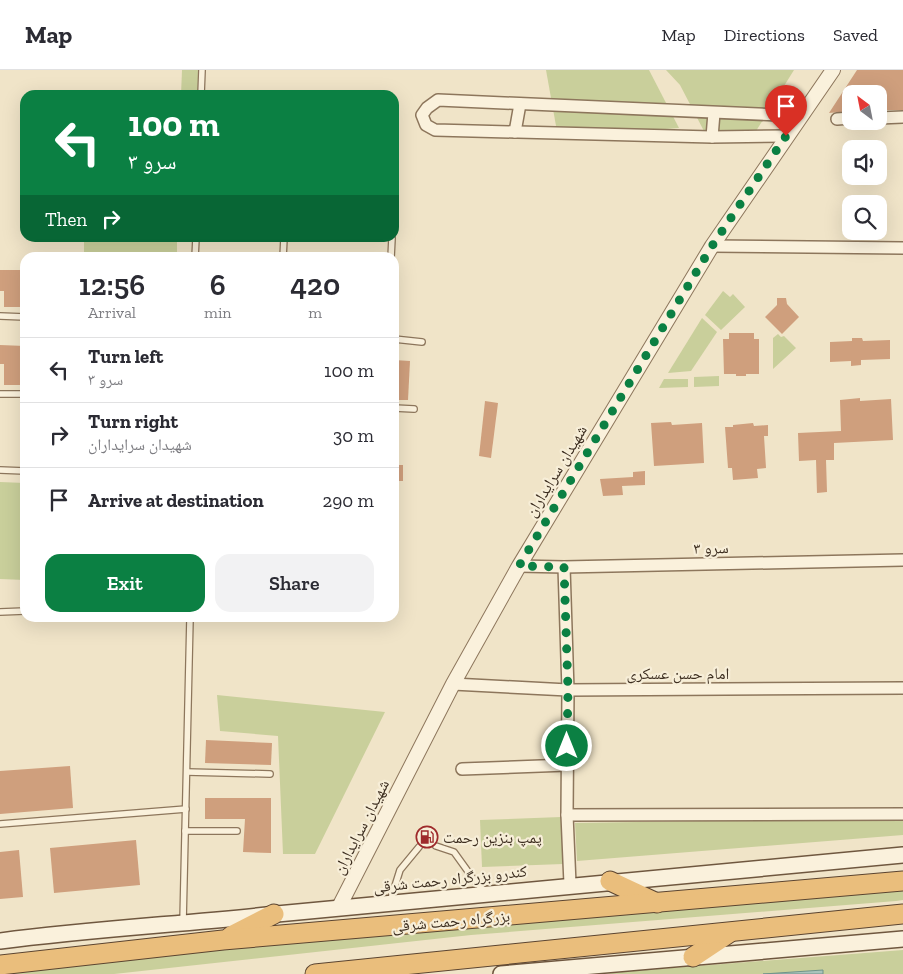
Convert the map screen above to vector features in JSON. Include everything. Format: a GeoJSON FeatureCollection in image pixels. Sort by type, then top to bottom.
{"type":"FeatureCollection","features":[{"type":"Feature","properties":{"kind":"highway"},"geometry":{"type":"LineString","coordinates":[[610,881],[658,903]]}},
{"type":"Feature","properties":{"kind":"highway","name":"بزرگراه رحمت شرقی"},"geometry":{"type":"LineString","coordinates":[[0,965],[223,940],[903,881]]}},
{"type":"Feature","properties":{"kind":"highway"},"geometry":{"type":"LineString","coordinates":[[223,940],[274,914]]}},
{"type":"Feature","properties":{"kind":"highway"},"geometry":{"type":"LineString","coordinates":[[315,974],[903,914]]}},
{"type":"Feature","properties":{"kind":"highway"},"geometry":{"type":"LineString","coordinates":[[692,957],[730,932]]}},
{"type":"Feature","properties":{"kind":"main road","name":"کندرو بزرگراه رحمت شرقی"},"geometry":{"type":"LineString","coordinates":[[0,941],[489,894],[570,884],[903,855]]}},
{"type":"Feature","properties":{"kind":"main road"},"geometry":{"type":"LineString","coordinates":[[501,974],[586,970],[692,957],[903,940]]}},
{"type":"Feature","properties":{"kind":"street","name":"شهیدان سرایداران"},"geometry":{"type":"LineString","coordinates":[[339,907],[453,684],[519,566],[712,246],[833,70]]}},
{"type":"Feature","properties":{"kind":"street"},"geometry":{"type":"LineString","coordinates":[[786,136],[712,137],[436,130],[426,124],[422,116],[427,108],[438,100],[801,116]]}},
{"type":"Feature","properties":{"kind":"street"},"geometry":{"type":"LineString","coordinates":[[515,132],[520,104]]}},
{"type":"Feature","properties":{"kind":"street"},"geometry":{"type":"LineString","coordinates":[[712,137],[714,112]]}},
{"type":"Feature","properties":{"kind":"street"},"geometry":{"type":"LineString","coordinates":[[888,118],[903,117]]}},
{"type":"Feature","properties":{"kind":"street"},"geometry":{"type":"LineString","coordinates":[[837,119],[842,119]]}},
{"type":"Feature","properties":{"kind":"street"},"geometry":{"type":"LineString","coordinates":[[712,246],[903,248]]}},
{"type":"Feature","properties":{"kind":"street","name":"سرو ۳"},"geometry":{"type":"LineString","coordinates":[[519,566],[564,567],[903,560]]}},
{"type":"Feature","properties":{"kind":"street"},"geometry":{"type":"LineString","coordinates":[[564,567],[568,690],[567,814],[570,884]]}},
{"type":"Feature","properties":{"kind":"street","name":"امام حسن عسکری"},"geometry":{"type":"LineString","coordinates":[[453,684],[568,690],[903,688]]}},
{"type":"Feature","properties":{"kind":"street"},"geometry":{"type":"LineString","coordinates":[[462,769],[567,765]]}},
{"type":"Feature","properties":{"kind":"street"},"geometry":{"type":"LineString","coordinates":[[567,814],[903,814]]}},
{"type":"Feature","properties":{"kind":"lane"},"geometry":{"type":"LineString","coordinates":[[201,90],[202,70]]}},
{"type":"Feature","properties":{"kind":"lane"},"geometry":{"type":"LineString","coordinates":[[0,316],[20,317]]}},
{"type":"Feature","properties":{"kind":"lane"},"geometry":{"type":"LineString","coordinates":[[399,340],[422,342]]}},
{"type":"Feature","properties":{"kind":"lane"},"geometry":{"type":"LineString","coordinates":[[0,394],[20,394]]}},
{"type":"Feature","properties":{"kind":"lane"},"geometry":{"type":"LineString","coordinates":[[399,408],[414,409]]}},
{"type":"Feature","properties":{"kind":"lane"},"geometry":{"type":"LineString","coordinates":[[0,470],[20,471]]}},
{"type":"Feature","properties":{"kind":"lane"},"geometry":{"type":"LineString","coordinates":[[0,612],[20,610]]}},
{"type":"Feature","properties":{"kind":"lane"},"geometry":{"type":"LineString","coordinates":[[183,922],[190,622]]}},
{"type":"Feature","properties":{"kind":"lane"},"geometry":{"type":"LineString","coordinates":[[186,772],[270,774]]}},
{"type":"Feature","properties":{"kind":"lane"},"geometry":{"type":"LineString","coordinates":[[0,824],[186,809]]}},
{"type":"Feature","properties":{"kind":"lane"},"geometry":{"type":"LineString","coordinates":[[185,831],[237,831]]}},
{"type":"Feature","properties":{"kind":"lane"},"geometry":{"type":"LineString","coordinates":[[436,846],[454,852],[477,884],[489,894]]}},
{"type":"Feature","properties":{"kind":"lane"},"geometry":{"type":"LineString","coordinates":[[390,903],[400,870],[419,847]]}},
{"type":"Feature","properties":{"kind":"green space"},"geometry":{"type":"Polygon","coordinates":[[[182,70],[201,70],[199,90],[181,90],[182,70]]]}},
{"type":"Feature","properties":{"kind":"green space"},"geometry":{"type":"Polygon","coordinates":[[[546,70],[649,70],[679,128],[558,137],[546,70]]]}},
{"type":"Feature","properties":{"kind":"green space"},"geometry":{"type":"Polygon","coordinates":[[[666,70],[794,70],[751,139],[705,133],[680,85],[666,70]]]}},
{"type":"Feature","properties":{"kind":"green space"},"geometry":{"type":"Polygon","coordinates":[[[84,242],[177,242],[177,252],[84,252],[84,242]]]}},
{"type":"Feature","properties":{"kind":"green space"},"geometry":{"type":"Polygon","coordinates":[[[723,291],[730,297],[733,294],[745,307],[721,330],[705,315],[723,291]]]}},
{"type":"Feature","properties":{"kind":"green space"},"geometry":{"type":"Polygon","coordinates":[[[702,318],[717,332],[691,371],[668,373],[702,318]]]}},
{"type":"Feature","properties":{"kind":"green space"},"geometry":{"type":"Polygon","coordinates":[[[778,334],[781,337],[784,336],[796,348],[773,369],[773,338],[778,334]]]}},
{"type":"Feature","properties":{"kind":"green space"},"geometry":{"type":"Polygon","coordinates":[[[719,376],[719,386],[694,387],[694,377],[719,376]]]}},
{"type":"Feature","properties":{"kind":"green space"},"geometry":{"type":"Polygon","coordinates":[[[664,379],[688,379],[688,387],[659,388],[664,379]]]}},
{"type":"Feature","properties":{"kind":"green space"},"geometry":{"type":"Polygon","coordinates":[[[0,482],[20,483],[20,580],[0,579],[0,482]]]}},
{"type":"Feature","properties":{"kind":"green space"},"geometry":{"type":"Polygon","coordinates":[[[217,695],[385,712],[315,854],[283,854],[278,736],[220,731],[217,695]]]}},
{"type":"Feature","properties":{"kind":"green space"},"geometry":{"type":"Polygon","coordinates":[[[561,817],[563,864],[482,867],[480,820],[561,817]]]}},
{"type":"Feature","properties":{"kind":"green space"},"geometry":{"type":"Polygon","coordinates":[[[903,818],[903,835],[577,861],[575,823],[903,818]]]}},
{"type":"Feature","properties":{"kind":"green space"},"geometry":{"type":"Polygon","coordinates":[[[903,891],[903,900],[896,901],[471,935],[114,974],[0,974],[212,949],[903,891]]]}},
{"type":"Feature","properties":{"kind":"green space"},"geometry":{"type":"Polygon","coordinates":[[[903,950],[903,974],[605,974],[621,972],[903,950]]]}},
{"type":"Feature","properties":{"kind":"water"},"geometry":{"type":"Polygon","coordinates":[[[823,970],[823,974],[763,974],[823,970]]]}},
{"type":"Feature","properties":{"kind":"building"},"geometry":{"type":"Polygon","coordinates":[[[857,70],[903,70],[903,110],[888,110],[888,85],[847,85],[857,70]]]}},
{"type":"Feature","properties":{"kind":"building"},"geometry":{"type":"Polygon","coordinates":[[[842,93],[842,112],[829,113],[842,93]]]}},
{"type":"Feature","properties":{"kind":"building"},"geometry":{"type":"Polygon","coordinates":[[[0,270],[20,270],[20,307],[4,307],[4,291],[0,291],[0,270]]]}},
{"type":"Feature","properties":{"kind":"building"},"geometry":{"type":"Polygon","coordinates":[[[777,298],[786,298],[787,304],[799,317],[782,334],[765,317],[777,305],[777,298]]]}},
{"type":"Feature","properties":{"kind":"building"},"geometry":{"type":"Polygon","coordinates":[[[729,333],[754,333],[754,339],[759,339],[759,374],[736,376],[736,374],[724,374],[723,339],[729,339],[729,333]]]}},
{"type":"Feature","properties":{"kind":"building"},"geometry":{"type":"Polygon","coordinates":[[[852,338],[862,338],[863,341],[890,340],[890,359],[861,360],[861,365],[851,366],[851,361],[830,362],[830,342],[852,341],[852,338]]]}},
{"type":"Feature","properties":{"kind":"building"},"geometry":{"type":"Polygon","coordinates":[[[0,345],[20,346],[20,385],[4,385],[4,364],[0,364],[0,345]]]}},
{"type":"Feature","properties":{"kind":"building"},"geometry":{"type":"Polygon","coordinates":[[[399,360],[410,361],[408,400],[399,400],[399,360]]]}},
{"type":"Feature","properties":{"kind":"building"},"geometry":{"type":"Polygon","coordinates":[[[860,398],[860,401],[891,399],[893,440],[834,443],[834,460],[826,460],[827,492],[817,493],[816,460],[799,461],[798,433],[841,431],[840,400],[860,398]]]}},
{"type":"Feature","properties":{"kind":"building"},"geometry":{"type":"Polygon","coordinates":[[[485,401],[498,403],[491,458],[479,456],[485,401]]]}},
{"type":"Feature","properties":{"kind":"building"},"geometry":{"type":"Polygon","coordinates":[[[671,422],[672,425],[702,423],[704,463],[654,466],[651,423],[671,422]]]}},
{"type":"Feature","properties":{"kind":"building"},"geometry":{"type":"Polygon","coordinates":[[[753,423],[754,426],[768,425],[768,436],[764,436],[766,468],[757,469],[758,478],[733,480],[732,468],[728,468],[725,427],[753,423]]]}},
{"type":"Feature","properties":{"kind":"building"},"geometry":{"type":"Polygon","coordinates":[[[399,465],[403,465],[403,481],[399,481],[399,465]]]}},
{"type":"Feature","properties":{"kind":"building"},"geometry":{"type":"Polygon","coordinates":[[[645,471],[645,485],[622,486],[623,495],[603,496],[600,479],[633,477],[633,472],[645,471]]]}},
{"type":"Feature","properties":{"kind":"building"},"geometry":{"type":"Polygon","coordinates":[[[206,740],[272,743],[271,765],[205,763],[206,740]]]}},
{"type":"Feature","properties":{"kind":"building"},"geometry":{"type":"Polygon","coordinates":[[[70,766],[73,808],[0,814],[0,771],[70,766]]]}},
{"type":"Feature","properties":{"kind":"building"},"geometry":{"type":"Polygon","coordinates":[[[205,798],[271,798],[271,853],[243,852],[245,819],[205,819],[205,798]]]}},
{"type":"Feature","properties":{"kind":"building"},"geometry":{"type":"Polygon","coordinates":[[[136,840],[140,885],[54,893],[50,848],[136,840]]]}},
{"type":"Feature","properties":{"kind":"building"},"geometry":{"type":"Polygon","coordinates":[[[19,850],[23,897],[0,899],[0,852],[19,850]]]}},
{"type":"Feature","properties":{"kind":"place","name":"پمپ بنزین رحمت"},"geometry":{"type":"Point","coordinates":[427,837]}},
{"type":"Feature","properties":{"kind":"route"},"geometry":{"type":"LineString","coordinates":[[567,746],[568,690],[564,567],[519,566],[712,246],[786,136]]}}]}
